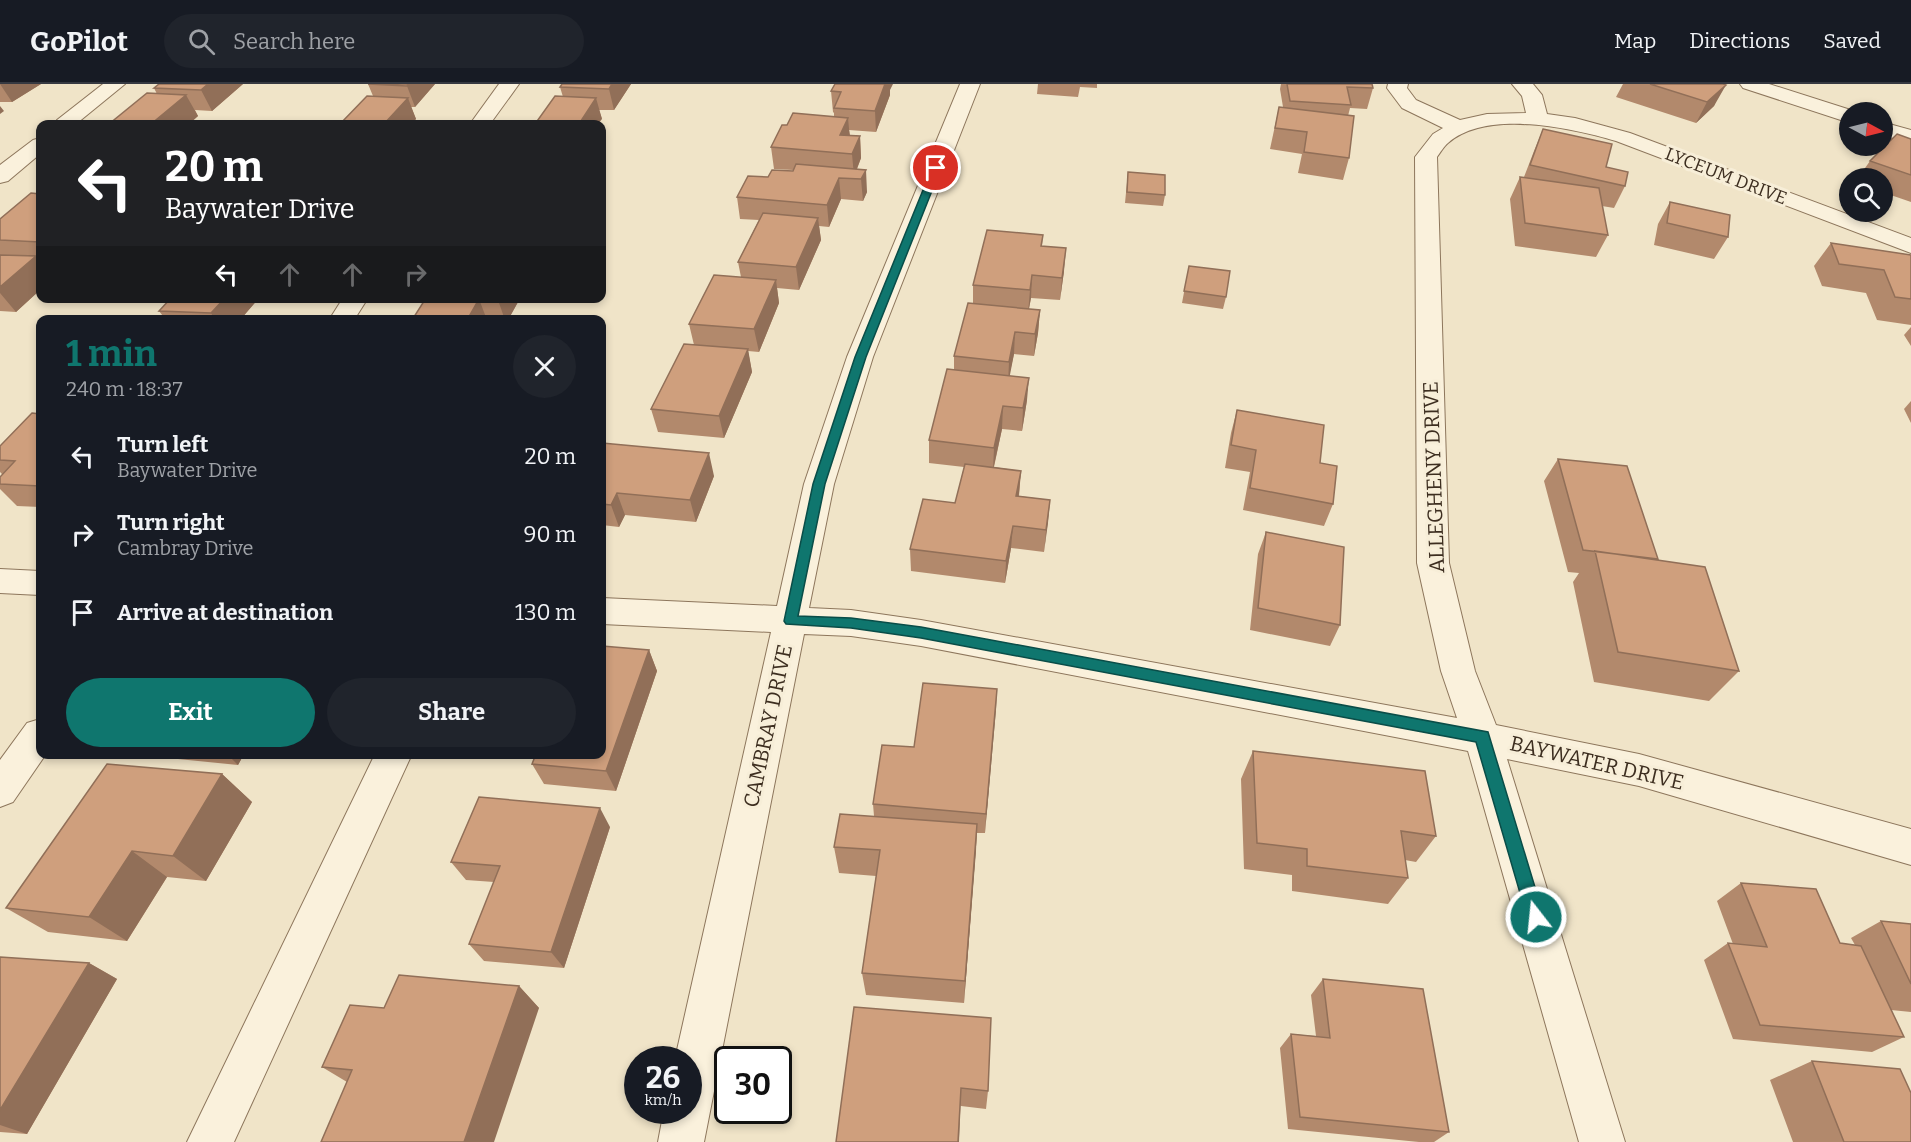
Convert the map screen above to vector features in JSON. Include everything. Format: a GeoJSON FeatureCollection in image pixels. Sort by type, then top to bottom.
{"type":"FeatureCollection","features":[{"type":"Feature","properties":{"kind":"street"},"geometry":{"type":"LineString","coordinates":[[69,120],[115,84]]}},
{"type":"Feature","properties":{"kind":"street"},"geometry":{"type":"LineString","coordinates":[[483,120],[509,84]]}},
{"type":"Feature","properties":{"kind":"street","name":"CAMBRAY DRIVE"},"geometry":{"type":"LineString","coordinates":[[700,1046],[819,484],[860,357],[970,84]]}},
{"type":"Feature","properties":{"kind":"street"},"geometry":{"type":"LineString","coordinates":[[1398,84],[1397,88],[1409,104],[1469,124]]}},
{"type":"Feature","properties":{"kind":"street"},"geometry":{"type":"LineString","coordinates":[[1522,84],[1532,95],[1538,119]]}},
{"type":"Feature","properties":{"kind":"street"},"geometry":{"type":"LineString","coordinates":[[1750,84],[1839,113]]}},
{"type":"Feature","properties":{"kind":"street","name":"LYCEUM DRIVE"},"geometry":{"type":"LineString","coordinates":[[1469,124],[1538,119],[1582,124],[1623,137],[1911,246]]}},
{"type":"Feature","properties":{"kind":"street","name":"ALLEGHENY DRIVE"},"geometry":{"type":"LineString","coordinates":[[1469,124],[1443,135],[1432,145],[1426,157],[1433,563],[1458,671],[1482,737],[1602,1142]]}},
{"type":"Feature","properties":{"kind":"street"},"geometry":{"type":"LineString","coordinates":[[1893,131],[1911,137]]}},
{"type":"Feature","properties":{"kind":"street"},"geometry":{"type":"LineString","coordinates":[[0,176],[36,147]]}},
{"type":"Feature","properties":{"kind":"street"},"geometry":{"type":"LineString","coordinates":[[0,581],[36,583]]}},
{"type":"Feature","properties":{"kind":"street","name":"BAYWATER DRIVE"},"geometry":{"type":"LineString","coordinates":[[606,611],[851,623],[921,633],[1482,737],[1640,770],[1911,847]]}},
{"type":"Feature","properties":{"kind":"street"},"geometry":{"type":"LineString","coordinates":[[0,790],[36,740]]}},
{"type":"Feature","properties":{"kind":"street"},"geometry":{"type":"LineString","coordinates":[[210,1142],[392,759]]}},
{"type":"Feature","properties":{"kind":"street"},"geometry":{"type":"LineString","coordinates":[[681,1142],[684,1124]]}},
{"type":"Feature","properties":{"kind":"building"},"geometry":{"type":"Polygon","coordinates":[[[159,84],[208,84],[201,90],[154,88],[159,84]]]}},
{"type":"Feature","properties":{"kind":"building"},"geometry":{"type":"Polygon","coordinates":[[[368,84],[408,84],[407,86],[368,84]]]}},
{"type":"Feature","properties":{"kind":"building"},"geometry":{"type":"Polygon","coordinates":[[[562,84],[612,84],[609,89],[560,87],[562,84]]]}},
{"type":"Feature","properties":{"kind":"building"},"geometry":{"type":"Polygon","coordinates":[[[835,84],[885,84],[875,111],[834,108],[841,92],[831,91],[835,84]]]}},
{"type":"Feature","properties":{"kind":"building"},"geometry":{"type":"Polygon","coordinates":[[[1287,84],[1372,84],[1373,88],[1347,87],[1351,105],[1290,101],[1287,84]]]}},
{"type":"Feature","properties":{"kind":"building"},"geometry":{"type":"Polygon","coordinates":[[[1650,84],[1723,84],[1726,85],[1707,102],[1650,84]]]}},
{"type":"Feature","properties":{"kind":"building"},"geometry":{"type":"Polygon","coordinates":[[[147,93],[186,95],[156,120],[114,120],[147,93]]]}},
{"type":"Feature","properties":{"kind":"building"},"geometry":{"type":"Polygon","coordinates":[[[367,96],[408,98],[388,120],[344,120],[367,96]]]}},
{"type":"Feature","properties":{"kind":"building"},"geometry":{"type":"Polygon","coordinates":[[[555,96],[596,98],[582,120],[538,120],[555,96]]]}},
{"type":"Feature","properties":{"kind":"building"},"geometry":{"type":"Polygon","coordinates":[[[1279,107],[1354,116],[1349,158],[1304,152],[1307,132],[1275,128],[1279,107]]]}},
{"type":"Feature","properties":{"kind":"building"},"geometry":{"type":"Polygon","coordinates":[[[793,113],[848,118],[840,135],[860,136],[852,154],[771,147],[782,125],[787,125],[793,113]]]}},
{"type":"Feature","properties":{"kind":"building"},"geometry":{"type":"Polygon","coordinates":[[[1543,129],[1612,144],[1606,167],[1628,172],[1625,186],[1530,165],[1543,129]]]}},
{"type":"Feature","properties":{"kind":"building"},"geometry":{"type":"Polygon","coordinates":[[[1897,134],[1911,139],[1911,175],[1870,161],[1875,156],[1893,156],[1893,138],[1897,134]]]}},
{"type":"Feature","properties":{"kind":"building"},"geometry":{"type":"Polygon","coordinates":[[[796,164],[866,170],[861,179],[839,178],[827,205],[737,197],[748,176],[768,177],[772,170],[793,171],[796,164]]]}},
{"type":"Feature","properties":{"kind":"building"},"geometry":{"type":"Polygon","coordinates":[[[1128,172],[1165,175],[1165,195],[1127,192],[1128,172]]]}},
{"type":"Feature","properties":{"kind":"building"},"geometry":{"type":"Polygon","coordinates":[[[1520,177],[1599,188],[1608,235],[1525,223],[1520,177]]]}},
{"type":"Feature","properties":{"kind":"building"},"geometry":{"type":"Polygon","coordinates":[[[31,193],[36,194],[36,242],[0,240],[0,219],[31,193]]]}},
{"type":"Feature","properties":{"kind":"building"},"geometry":{"type":"Polygon","coordinates":[[[1670,202],[1730,215],[1728,237],[1667,223],[1670,202]]]}},
{"type":"Feature","properties":{"kind":"building"},"geometry":{"type":"Polygon","coordinates":[[[763,213],[818,218],[796,267],[738,262],[763,213]]]}},
{"type":"Feature","properties":{"kind":"building"},"geometry":{"type":"Polygon","coordinates":[[[987,230],[1043,235],[1041,246],[1066,248],[1062,278],[1032,275],[1030,290],[973,285],[987,230]]]}},
{"type":"Feature","properties":{"kind":"building"},"geometry":{"type":"Polygon","coordinates":[[[1831,243],[1911,255],[1911,299],[1895,297],[1884,270],[1839,264],[1831,243]]]}},
{"type":"Feature","properties":{"kind":"building"},"geometry":{"type":"Polygon","coordinates":[[[0,255],[36,256],[0,287],[0,255]]]}},
{"type":"Feature","properties":{"kind":"building"},"geometry":{"type":"Polygon","coordinates":[[[1189,266],[1230,271],[1226,297],[1184,291],[1189,266]]]}},
{"type":"Feature","properties":{"kind":"building"},"geometry":{"type":"Polygon","coordinates":[[[714,275],[776,280],[754,329],[689,324],[714,275]]]}},
{"type":"Feature","properties":{"kind":"building"},"geometry":{"type":"Polygon","coordinates":[[[166,303],[220,303],[211,313],[159,311],[166,303]]]}},
{"type":"Feature","properties":{"kind":"building"},"geometry":{"type":"Polygon","coordinates":[[[423,303],[477,303],[470,315],[415,315],[423,303]]]}},
{"type":"Feature","properties":{"kind":"building"},"geometry":{"type":"Polygon","coordinates":[[[968,303],[1040,310],[1035,334],[1015,332],[1009,362],[954,356],[968,303]]]}},
{"type":"Feature","properties":{"kind":"building"},"geometry":{"type":"Polygon","coordinates":[[[684,344],[748,349],[719,416],[651,409],[684,344]]]}},
{"type":"Feature","properties":{"kind":"building"},"geometry":{"type":"Polygon","coordinates":[[[947,369],[1029,378],[1023,408],[1003,406],[994,448],[929,440],[947,369]]]}},
{"type":"Feature","properties":{"kind":"building"},"geometry":{"type":"Polygon","coordinates":[[[1237,410],[1324,425],[1320,463],[1337,466],[1333,504],[1250,488],[1256,450],[1231,445],[1237,410]]]}},
{"type":"Feature","properties":{"kind":"building"},"geometry":{"type":"Polygon","coordinates":[[[32,413],[36,414],[36,486],[0,484],[0,477],[15,461],[0,460],[0,446],[32,413]]]}},
{"type":"Feature","properties":{"kind":"building"},"geometry":{"type":"Polygon","coordinates":[[[606,443],[709,453],[690,500],[617,493],[611,505],[606,504],[606,443]]]}},
{"type":"Feature","properties":{"kind":"building"},"geometry":{"type":"Polygon","coordinates":[[[1558,459],[1627,466],[1658,559],[1583,550],[1558,459]]]}},
{"type":"Feature","properties":{"kind":"building"},"geometry":{"type":"Polygon","coordinates":[[[965,464],[1021,471],[1016,496],[1050,500],[1046,530],[1013,526],[1006,561],[910,549],[923,499],[955,503],[965,464]]]}},
{"type":"Feature","properties":{"kind":"building"},"geometry":{"type":"Polygon","coordinates":[[[1266,532],[1344,547],[1340,625],[1258,608],[1266,532]]]}},
{"type":"Feature","properties":{"kind":"building"},"geometry":{"type":"Polygon","coordinates":[[[1595,551],[1705,567],[1739,671],[1618,652],[1595,551]]]}},
{"type":"Feature","properties":{"kind":"building"},"geometry":{"type":"Polygon","coordinates":[[[606,646],[649,650],[606,771],[532,764],[534,759],[606,759],[606,646]]]}},
{"type":"Feature","properties":{"kind":"building"},"geometry":{"type":"Polygon","coordinates":[[[923,683],[997,689],[986,814],[873,804],[882,745],[914,747],[923,683]]]}},
{"type":"Feature","properties":{"kind":"building"},"geometry":{"type":"Polygon","coordinates":[[[1253,751],[1425,771],[1436,836],[1401,831],[1408,878],[1307,866],[1307,849],[1257,843],[1253,751]]]}},
{"type":"Feature","properties":{"kind":"building"},"geometry":{"type":"Polygon","coordinates":[[[107,764],[222,774],[173,856],[132,851],[89,917],[6,908],[107,764]]]}},
{"type":"Feature","properties":{"kind":"building"},"geometry":{"type":"Polygon","coordinates":[[[479,797],[600,808],[551,952],[469,944],[500,866],[451,862],[479,797]]]}},
{"type":"Feature","properties":{"kind":"building"},"geometry":{"type":"Polygon","coordinates":[[[840,814],[977,824],[965,981],[862,973],[880,850],[834,847],[840,814]]]}},
{"type":"Feature","properties":{"kind":"building"},"geometry":{"type":"Polygon","coordinates":[[[1741,883],[1816,889],[1840,943],[1861,946],[1904,1037],[1760,1025],[1728,943],[1767,947],[1741,883]]]}},
{"type":"Feature","properties":{"kind":"building"},"geometry":{"type":"Polygon","coordinates":[[[1881,921],[1911,924],[1911,984],[1881,921]]]}},
{"type":"Feature","properties":{"kind":"building"},"geometry":{"type":"Polygon","coordinates":[[[0,957],[89,963],[0,1110],[0,957]]]}},
{"type":"Feature","properties":{"kind":"building"},"geometry":{"type":"Polygon","coordinates":[[[399,975],[519,986],[464,1142],[321,1142],[352,1070],[322,1067],[350,1005],[384,1008],[399,975]]]}},
{"type":"Feature","properties":{"kind":"building"},"geometry":{"type":"Polygon","coordinates":[[[1323,979],[1423,989],[1449,1132],[1300,1117],[1291,1034],[1330,1038],[1323,979]]]}},
{"type":"Feature","properties":{"kind":"building"},"geometry":{"type":"Polygon","coordinates":[[[854,1007],[991,1018],[988,1091],[961,1088],[958,1142],[836,1142],[854,1007]]]}},
{"type":"Feature","properties":{"kind":"building"},"geometry":{"type":"Polygon","coordinates":[[[1812,1061],[1900,1069],[1911,1093],[1911,1142],[1844,1142],[1812,1061]]]}},
{"type":"Feature","properties":{"kind":"route"},"geometry":{"type":"LineString","coordinates":[[936,168],[860,357],[819,484],[790,621],[851,623],[921,633],[1482,737],[1536,917]]}}]}
